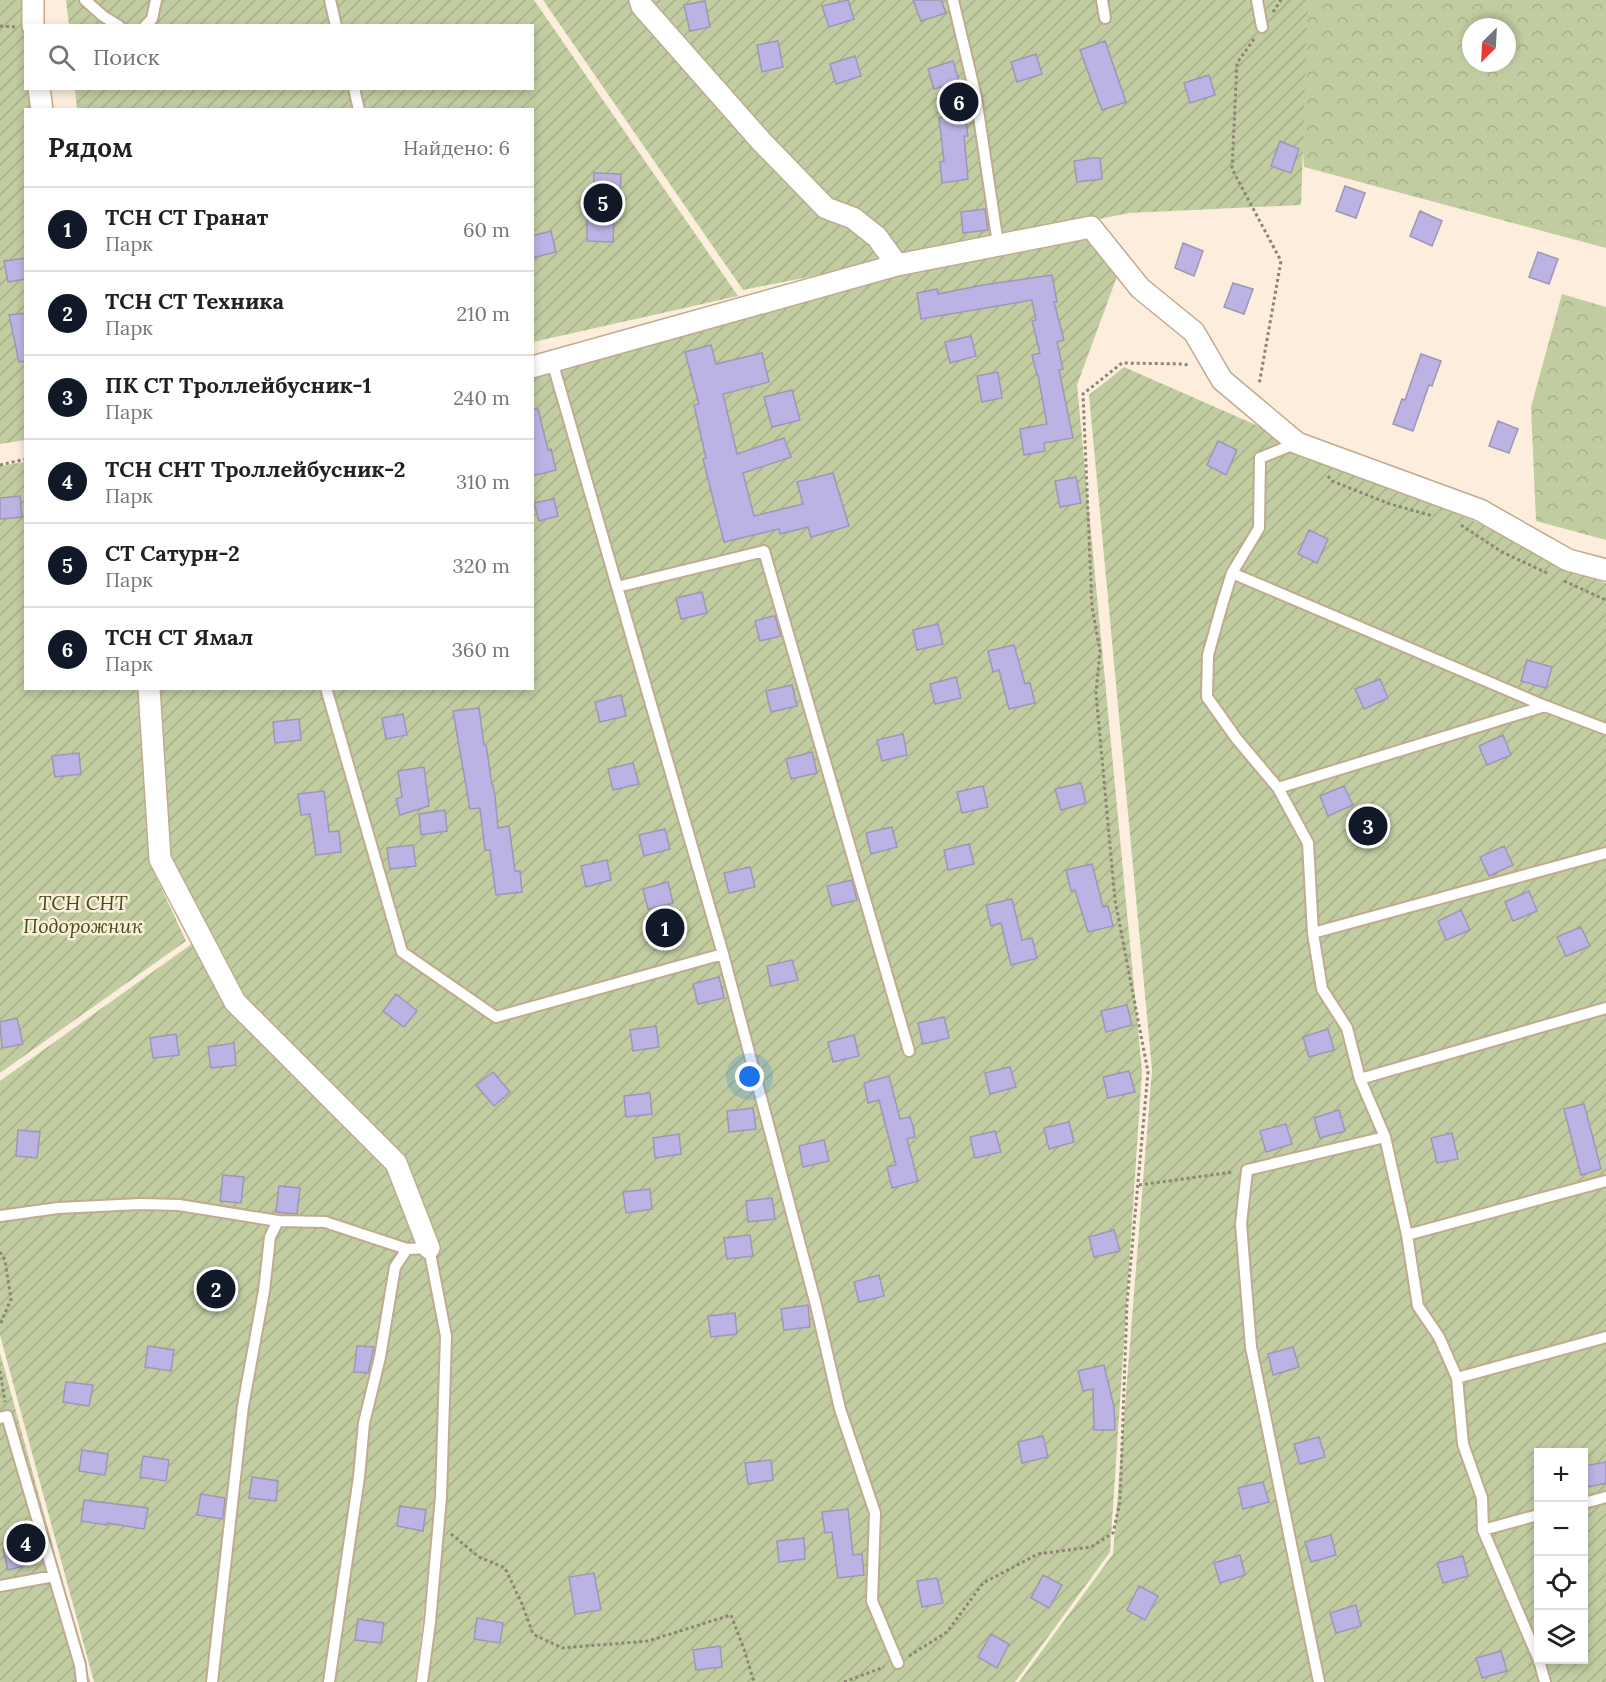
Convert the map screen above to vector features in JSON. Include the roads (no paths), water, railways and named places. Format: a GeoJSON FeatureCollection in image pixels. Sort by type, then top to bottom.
{"type":"FeatureCollection","features":[{"type":"Feature","properties":{"kind":"street"},"geometry":{"type":"LineString","coordinates":[[33,0],[33,24]]}},
{"type":"Feature","properties":{"kind":"street"},"geometry":{"type":"LineString","coordinates":[[640,0],[642,6],[761,141],[826,208],[854,218],[877,237],[897,265]]}},
{"type":"Feature","properties":{"kind":"street"},"geometry":{"type":"LineString","coordinates":[[39,90],[42,108]]}},
{"type":"Feature","properties":{"kind":"street"},"geometry":{"type":"LineString","coordinates":[[542,364],[897,265],[1091,227],[1140,288],[1194,332],[1222,380],[1297,443],[1480,510],[1568,560],[1606,570]]}},
{"type":"Feature","properties":{"kind":"street"},"geometry":{"type":"LineString","coordinates":[[149,690],[160,859],[235,1002],[396,1163],[429,1248]]}},
{"type":"Feature","properties":{"kind":"lane"},"geometry":{"type":"LineString","coordinates":[[85,0],[116,24]]}},
{"type":"Feature","properties":{"kind":"lane"},"geometry":{"type":"LineString","coordinates":[[147,24],[152,19],[156,0]]}},
{"type":"Feature","properties":{"kind":"lane"},"geometry":{"type":"LineString","coordinates":[[330,0],[336,24]]}},
{"type":"Feature","properties":{"kind":"lane"},"geometry":{"type":"LineString","coordinates":[[953,0],[976,97],[998,244]]}},
{"type":"Feature","properties":{"kind":"lane"},"geometry":{"type":"LineString","coordinates":[[1101,0],[1105,18]]}},
{"type":"Feature","properties":{"kind":"lane"},"geometry":{"type":"LineString","coordinates":[[1257,0],[1262,27]]}},
{"type":"Feature","properties":{"kind":"lane"},"geometry":{"type":"LineString","coordinates":[[354,90],[359,108]]}},
{"type":"Feature","properties":{"kind":"lane"},"geometry":{"type":"LineString","coordinates":[[542,364],[617,587],[723,954],[816,1305],[840,1409],[875,1512],[872,1601],[898,1662]]}},
{"type":"Feature","properties":{"kind":"lane"},"geometry":{"type":"LineString","coordinates":[[1297,443],[1260,458],[1259,528],[1232,573],[1208,655],[1207,697],[1236,738],[1278,788],[1308,843],[1313,933],[1322,989],[1347,1028],[1360,1079],[1385,1137],[1407,1235],[1418,1306],[1439,1337],[1457,1378],[1463,1444],[1482,1498],[1483,1530],[1534,1647]]}},
{"type":"Feature","properties":{"kind":"lane"},"geometry":{"type":"LineString","coordinates":[[617,587],[764,551],[909,1051]]}},
{"type":"Feature","properties":{"kind":"lane"},"geometry":{"type":"LineString","coordinates":[[1232,573],[1545,706],[1606,729]]}},
{"type":"Feature","properties":{"kind":"lane"},"geometry":{"type":"LineString","coordinates":[[327,690],[402,952],[496,1017],[723,954]]}},
{"type":"Feature","properties":{"kind":"lane"},"geometry":{"type":"LineString","coordinates":[[1278,788],[1545,706]]}},
{"type":"Feature","properties":{"kind":"lane"},"geometry":{"type":"LineString","coordinates":[[1313,933],[1606,853]]}},
{"type":"Feature","properties":{"kind":"lane"},"geometry":{"type":"LineString","coordinates":[[1360,1079],[1606,1008]]}},
{"type":"Feature","properties":{"kind":"lane"},"geometry":{"type":"LineString","coordinates":[[1319,1682],[1251,1347],[1242,1224],[1247,1170],[1385,1137]]}},
{"type":"Feature","properties":{"kind":"lane"},"geometry":{"type":"LineString","coordinates":[[1407,1235],[1606,1181]]}},
{"type":"Feature","properties":{"kind":"lane"},"geometry":{"type":"LineString","coordinates":[[0,1216],[58,1208],[140,1204],[179,1205],[278,1221],[325,1222],[407,1249],[429,1248],[446,1336],[439,1525],[422,1682]]}},
{"type":"Feature","properties":{"kind":"lane"},"geometry":{"type":"LineString","coordinates":[[212,1682],[243,1406],[264,1291],[270,1237],[278,1221]]}},
{"type":"Feature","properties":{"kind":"lane"},"geometry":{"type":"LineString","coordinates":[[328,1682],[359,1477],[364,1423],[380,1357],[395,1267],[407,1249]]}},
{"type":"Feature","properties":{"kind":"lane"},"geometry":{"type":"LineString","coordinates":[[1457,1378],[1606,1337]]}},
{"type":"Feature","properties":{"kind":"lane"},"geometry":{"type":"LineString","coordinates":[[3,1417],[54,1576],[80,1665],[82,1682]]}},
{"type":"Feature","properties":{"kind":"lane"},"geometry":{"type":"LineString","coordinates":[[1588,1502],[1606,1497]]}},
{"type":"Feature","properties":{"kind":"lane"},"geometry":{"type":"LineString","coordinates":[[1483,1530],[1534,1516]]}},
{"type":"Feature","properties":{"kind":"lane"},"geometry":{"type":"LineString","coordinates":[[0,1586],[54,1576]]}},
{"type":"Feature","properties":{"kind":"lane"},"geometry":{"type":"LineString","coordinates":[[1540,1664],[1545,1682]]}},
{"type":"Feature","properties":{"kind":"place","name":"ТСН СТ Ямал"},"geometry":{"type":"Point","coordinates":[959,102]}},
{"type":"Feature","properties":{"kind":"place","name":"СТ Сатурн-2"},"geometry":{"type":"Point","coordinates":[603,203]}},
{"type":"Feature","properties":{"kind":"place","name":"ПК СТ Троллейбусник-1"},"geometry":{"type":"Point","coordinates":[1368,826]}},
{"type":"Feature","properties":{"kind":"place","name":"ТСН СТ Гранат"},"geometry":{"type":"Point","coordinates":[665,928]}},
{"type":"Feature","properties":{"kind":"place","name":"ТСН СТ Техника"},"geometry":{"type":"Point","coordinates":[216,1289]}},
{"type":"Feature","properties":{"kind":"place","name":"ТСН СНТ Троллейбусник-2"},"geometry":{"type":"Point","coordinates":[26,1543]}},
{"type":"Feature","properties":{"kind":"park label","name":"ТСН СНТ Подорожник"},"geometry":{"type":"Point","coordinates":[83,914]}}]}
